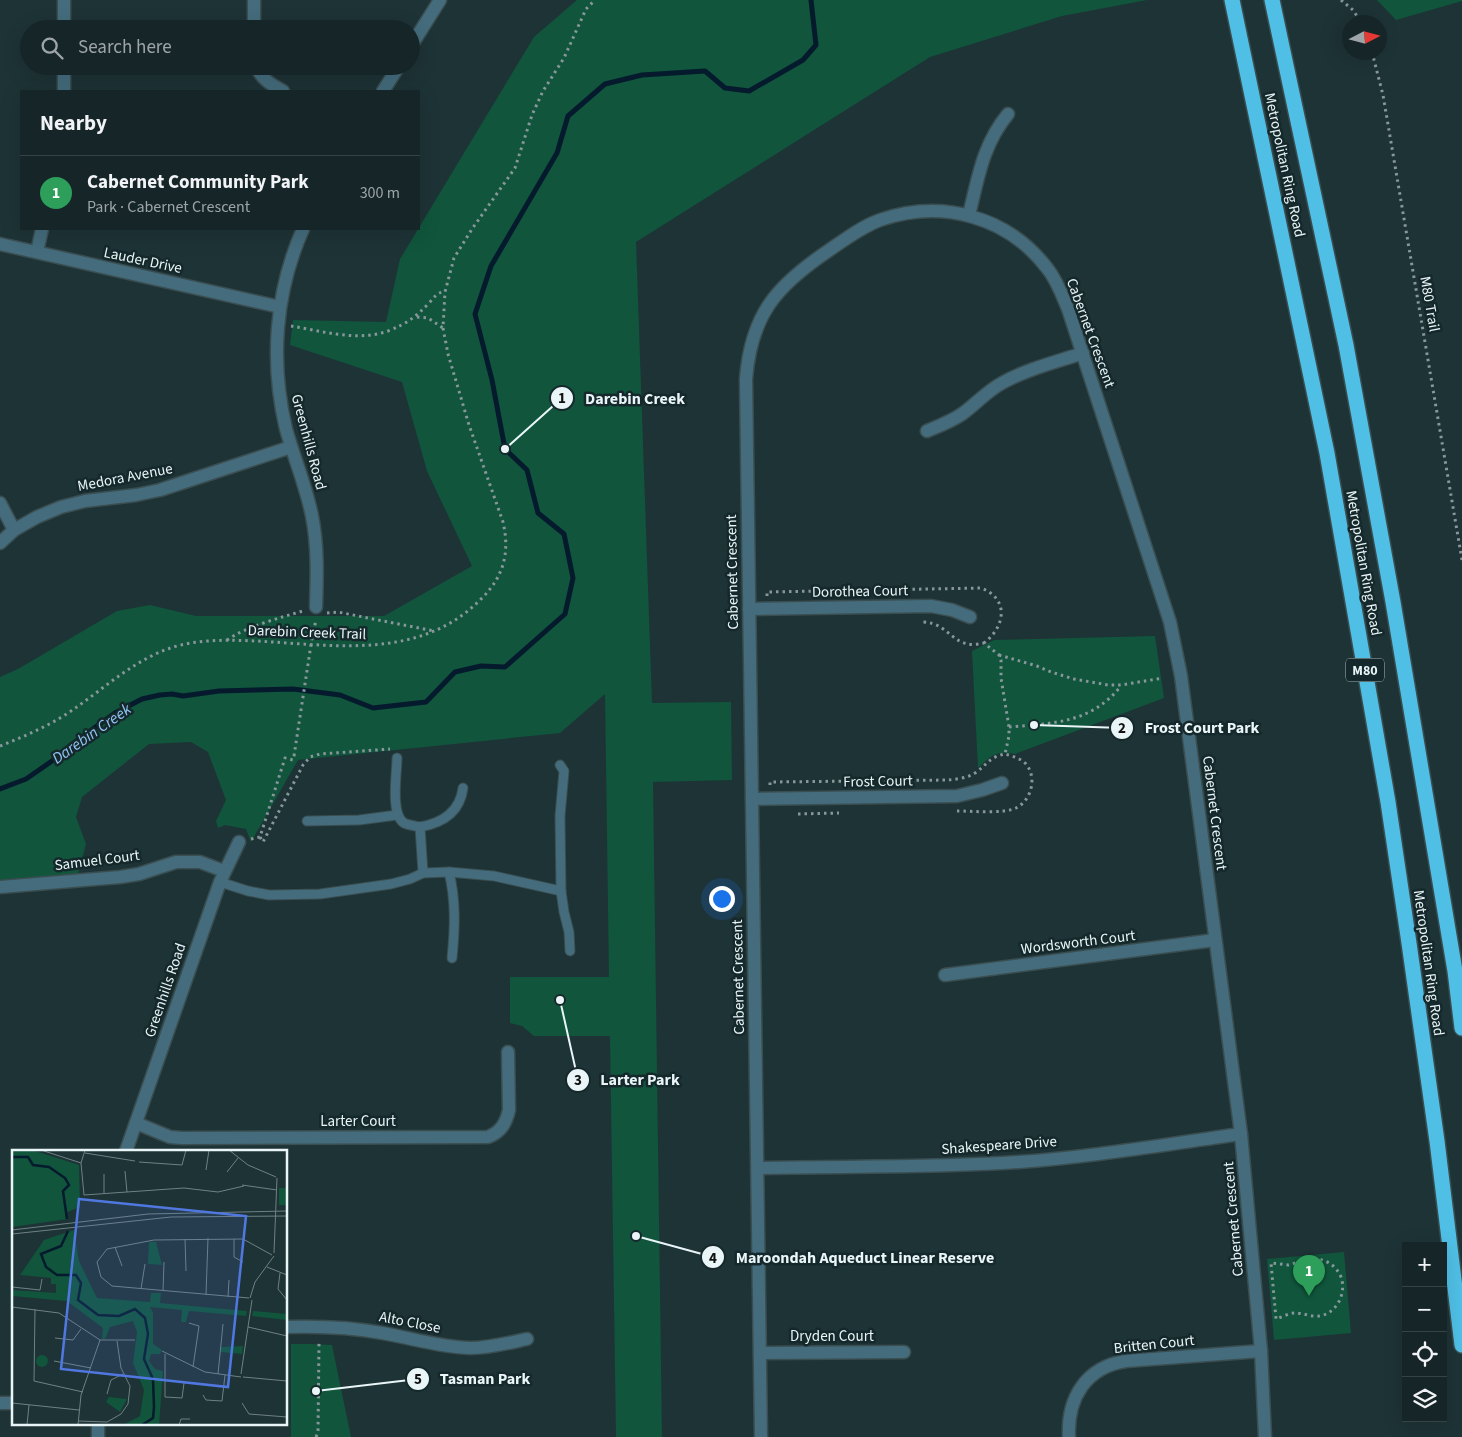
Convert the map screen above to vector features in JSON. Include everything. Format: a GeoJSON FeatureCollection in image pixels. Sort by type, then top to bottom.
{"type":"FeatureCollection","features":[{"type":"Feature","properties":{"kind":"highway","name":"Metropolitan Ring Road"},"geometry":{"type":"LineString","coordinates":[[1232,0],[1327,452],[1388,802],[1431,1102],[1462,1345]]}},
{"type":"Feature","properties":{"kind":"highway","name":"Metropolitan Ring Road"},"geometry":{"type":"LineString","coordinates":[[1272,0],[1346,345],[1393,602],[1455,971],[1462,1028]]}},
{"type":"Feature","properties":{"kind":"street"},"geometry":{"type":"LineString","coordinates":[[64,0],[64,20]]}},
{"type":"Feature","properties":{"kind":"street"},"geometry":{"type":"LineString","coordinates":[[254,0],[254,20]]}},
{"type":"Feature","properties":{"kind":"street"},"geometry":{"type":"LineString","coordinates":[[420,32],[440,0]]}},
{"type":"Feature","properties":{"kind":"street"},"geometry":{"type":"LineString","coordinates":[[64,75],[64,90]]}},
{"type":"Feature","properties":{"kind":"street"},"geometry":{"type":"LineString","coordinates":[[261,75],[282,90]]}},
{"type":"Feature","properties":{"kind":"street"},"geometry":{"type":"LineString","coordinates":[[385,90],[394,75]]}},
{"type":"Feature","properties":{"kind":"street"},"geometry":{"type":"LineString","coordinates":[[969,215],[984,157],[992,137],[1008,114]]}},
{"type":"Feature","properties":{"kind":"street","name":"Cabernet Crescent"},"geometry":{"type":"LineString","coordinates":[[762,1437],[746,379],[748,359],[752,340],[767,306],[794,276],[816,259],[859,230],[878,221],[900,214],[920,211],[944,211],[969,215],[1000,228],[1018,239],[1048,270],[1059,288],[1083,353],[1170,622],[1181,676],[1241,1134],[1261,1352],[1265,1437]]}},
{"type":"Feature","properties":{"kind":"street"},"geometry":{"type":"LineString","coordinates":[[37,252],[42,230]]}},
{"type":"Feature","properties":{"kind":"street","name":"Greenhills Road"},"geometry":{"type":"LineString","coordinates":[[303,230],[286,273],[278,324],[276,360],[279,391],[292,447],[306,489],[312,517],[316,549],[317,611]]}},
{"type":"Feature","properties":{"kind":"street","name":"Lauder Drive"},"geometry":{"type":"LineString","coordinates":[[0,244],[280,307]]}},
{"type":"Feature","properties":{"kind":"street"},"geometry":{"type":"LineString","coordinates":[[927,431],[947,423],[962,414],[1001,383],[1083,353]]}},
{"type":"Feature","properties":{"kind":"street","name":"Medora Avenue"},"geometry":{"type":"LineString","coordinates":[[0,543],[14,530],[37,517],[61,507],[85,501],[160,490],[292,447]]}},
{"type":"Feature","properties":{"kind":"street"},"geometry":{"type":"LineString","coordinates":[[0,503],[14,530]]}},
{"type":"Feature","properties":{"kind":"street","name":"Dorothea Court"},"geometry":{"type":"LineString","coordinates":[[749,609],[931,606],[952,610],[970,617]]}},
{"type":"Feature","properties":{"kind":"street","name":"Frost Court"},"geometry":{"type":"LineString","coordinates":[[752,799],[957,796],[1002,783]]}},
{"type":"Feature","properties":{"kind":"street","name":"Greenhills Road"},"geometry":{"type":"LineString","coordinates":[[126,1150],[222,877],[239,842]]}},
{"type":"Feature","properties":{"kind":"street","name":"Samuel Court"},"geometry":{"type":"LineString","coordinates":[[0,887],[120,877],[139,874],[176,862],[200,862],[222,877]]}},
{"type":"Feature","properties":{"kind":"street","name":"Wordsworth Court"},"geometry":{"type":"LineString","coordinates":[[944,975],[1215,940]]}},
{"type":"Feature","properties":{"kind":"street","name":"Larter Court"},"geometry":{"type":"LineString","coordinates":[[136,1123],[170,1137],[182,1138],[488,1137],[502,1128],[507,1119],[509,1110],[508,1052]]}},
{"type":"Feature","properties":{"kind":"street","name":"Shakespeare Drive"},"geometry":{"type":"LineString","coordinates":[[758,1168],[958,1165],[1022,1162],[1241,1134]]}},
{"type":"Feature","properties":{"kind":"street","name":"Alto Close"},"geometry":{"type":"LineString","coordinates":[[288,1327],[319,1326],[346,1328],[446,1346],[470,1348],[527,1339]]}},
{"type":"Feature","properties":{"kind":"street","name":"Dryden Court"},"geometry":{"type":"LineString","coordinates":[[760,1353],[904,1352]]}},
{"type":"Feature","properties":{"kind":"street","name":"Britten Court"},"geometry":{"type":"LineString","coordinates":[[1069,1437],[1072,1409],[1080,1390],[1089,1377],[1102,1368],[1126,1361],[1261,1352]]}},
{"type":"Feature","properties":{"kind":"street"},"geometry":{"type":"LineString","coordinates":[[98,1424],[98,1437]]}},
{"type":"Feature","properties":{"kind":"lane"},"geometry":{"type":"LineString","coordinates":[[397,758],[395,800],[397,815],[404,823],[420,827],[432,825],[443,819],[456,809],[462,798],[463,788]]}},
{"type":"Feature","properties":{"kind":"lane"},"geometry":{"type":"LineString","coordinates":[[560,765],[564,771],[560,816],[561,891],[569,932],[570,951]]}},
{"type":"Feature","properties":{"kind":"lane"},"geometry":{"type":"LineString","coordinates":[[307,821],[358,820],[397,815]]}},
{"type":"Feature","properties":{"kind":"lane"},"geometry":{"type":"LineString","coordinates":[[420,827],[423,873]]}},
{"type":"Feature","properties":{"kind":"lane"},"geometry":{"type":"LineString","coordinates":[[222,877],[248,891],[269,895],[320,894],[391,884],[423,873],[449,872],[494,876],[561,891]]}},
{"type":"Feature","properties":{"kind":"lane"},"geometry":{"type":"LineString","coordinates":[[449,872],[453,891],[455,922],[452,958]]}},
{"type":"Feature","properties":{"kind":"path","name":"Darebin Creek Trail"},"geometry":{"type":"LineString","coordinates":[[0,746],[48,725],[70,712],[140,662],[162,651],[204,641],[228,640],[333,646],[378,646],[411,640],[450,624],[478,603],[492,588],[501,571],[506,552],[506,537],[503,522],[469,426],[448,354],[443,328],[445,292],[454,258],[515,168],[532,115],[543,92],[564,58],[586,9],[595,0]]}},
{"type":"Feature","properties":{"kind":"path"},"geometry":{"type":"LineString","coordinates":[[1344,1],[1356,15]]}},
{"type":"Feature","properties":{"kind":"path","name":"M80 Trail"},"geometry":{"type":"LineString","coordinates":[[1374,60],[1385,104],[1462,560]]}},
{"type":"Feature","properties":{"kind":"path"},"geometry":{"type":"LineString","coordinates":[[278,324],[345,335],[374,335],[387,331],[417,316],[436,295],[445,292]]}},
{"type":"Feature","properties":{"kind":"path"},"geometry":{"type":"LineString","coordinates":[[417,316],[428,318],[443,328]]}},
{"type":"Feature","properties":{"kind":"path"},"geometry":{"type":"LineString","coordinates":[[767,609],[767,592],[980,588],[988,591],[995,597],[999,603],[1001,614],[1000,626],[993,636],[984,644],[976,645],[961,643],[932,622],[917,622]]}},
{"type":"Feature","properties":{"kind":"path"},"geometry":{"type":"LineString","coordinates":[[260,838],[285,758],[293,760],[317,611]]}},
{"type":"Feature","properties":{"kind":"path"},"geometry":{"type":"LineString","coordinates":[[228,640],[262,624],[292,614],[317,611],[334,612],[434,631]]}},
{"type":"Feature","properties":{"kind":"path"},"geometry":{"type":"LineString","coordinates":[[984,644],[998,655],[1001,660],[1002,684],[1009,727],[1009,736],[1004,754]]}},
{"type":"Feature","properties":{"kind":"path"},"geometry":{"type":"LineString","coordinates":[[998,655],[1074,679],[1108,685],[1121,685],[1163,678]]}},
{"type":"Feature","properties":{"kind":"path"},"geometry":{"type":"LineString","coordinates":[[1009,727],[1070,720],[1096,708],[1111,697],[1121,685]]}},
{"type":"Feature","properties":{"kind":"path"},"geometry":{"type":"LineString","coordinates":[[260,838],[263,842],[302,765],[310,757],[320,754],[392,748],[397,758]]}},
{"type":"Feature","properties":{"kind":"path"},"geometry":{"type":"LineString","coordinates":[[770,799],[770,782],[948,780],[975,774],[992,758],[1004,754],[1020,759],[1026,764],[1030,771],[1032,787],[1028,796],[1017,808],[951,812]]}},
{"type":"Feature","properties":{"kind":"path"},"geometry":{"type":"LineString","coordinates":[[789,814],[846,813]]}},
{"type":"Feature","properties":{"kind":"path"},"geometry":{"type":"LineString","coordinates":[[239,842],[260,838]]}},
{"type":"Feature","properties":{"kind":"path"},"geometry":{"type":"LineString","coordinates":[[1314,1258],[1332,1264],[1339,1272],[1343,1282],[1340,1300],[1334,1309],[1327,1314],[1311,1316],[1292,1314],[1276,1319],[1271,1263],[1288,1265],[1314,1258]]}},
{"type":"Feature","properties":{"kind":"path"},"geometry":{"type":"LineString","coordinates":[[318,1437],[319,1342]]}},
{"type":"Feature","properties":{"kind":"green space"},"geometry":{"type":"Polygon","coordinates":[[[577,0],[1147,0],[1062,16],[930,57],[636,242],[652,703],[731,702],[732,780],[653,782],[662,1437],[616,1437],[610,1036],[534,1036],[522,1026],[510,1023],[510,977],[609,977],[605,694],[560,733],[298,760],[251,842],[246,829],[225,825],[218,828],[216,821],[226,800],[208,752],[191,742],[149,744],[82,797],[76,817],[86,844],[78,874],[0,880],[0,677],[18,669],[117,611],[150,605],[196,616],[384,616],[472,566],[427,471],[402,382],[290,345],[293,320],[386,322],[400,259],[418,230],[420,230],[420,226],[534,37],[577,0]]]}},
{"type":"Feature","properties":{"kind":"green space"},"geometry":{"type":"Polygon","coordinates":[[[1377,0],[1462,0],[1462,1],[1396,20],[1377,0]]]}},
{"type":"Feature","properties":{"kind":"green space"},"geometry":{"type":"Polygon","coordinates":[[[1155,636],[1164,698],[1015,754],[1003,753],[994,755],[978,768],[972,651],[994,640],[1155,636]]]}},
{"type":"Feature","properties":{"kind":"green space"},"geometry":{"type":"Polygon","coordinates":[[[1344,1252],[1351,1333],[1274,1340],[1267,1259],[1344,1252]]]}},
{"type":"Feature","properties":{"kind":"green space"},"geometry":{"type":"Polygon","coordinates":[[[291,1344],[332,1345],[351,1437],[291,1437],[291,1344]]]}},
{"type":"Feature","properties":{"kind":"waterway","name":"Darebin Creek"},"geometry":{"type":"LineString","coordinates":[[0,789],[26,779],[115,713],[142,699],[172,694],[183,696],[219,691],[293,689],[340,695],[373,708],[426,702],[455,672],[481,666],[505,667],[565,614],[573,578],[564,534],[538,513],[527,470],[505,449],[492,380],[475,314],[491,266],[557,153],[568,116],[605,84],[642,75],[705,71],[725,88],[749,91],[803,60],[816,45],[811,0]]}},
{"type":"Feature","properties":{"kind":"place","name":"Darebin Creek"},"geometry":{"type":"Point","coordinates":[505,449]}},
{"type":"Feature","properties":{"kind":"place","name":"Frost Court Park"},"geometry":{"type":"Point","coordinates":[1034,725]}},
{"type":"Feature","properties":{"kind":"place","name":"Larter Park"},"geometry":{"type":"Point","coordinates":[560,1000]}},
{"type":"Feature","properties":{"kind":"place","name":"Maroondah Aqueduct Linear Reserve"},"geometry":{"type":"Point","coordinates":[636,1236]}},
{"type":"Feature","properties":{"kind":"place","name":"Cabernet Community Park"},"geometry":{"type":"Point","coordinates":[1309,1296]}},
{"type":"Feature","properties":{"kind":"place","name":"Tasman Park"},"geometry":{"type":"Point","coordinates":[316,1391]}}]}
